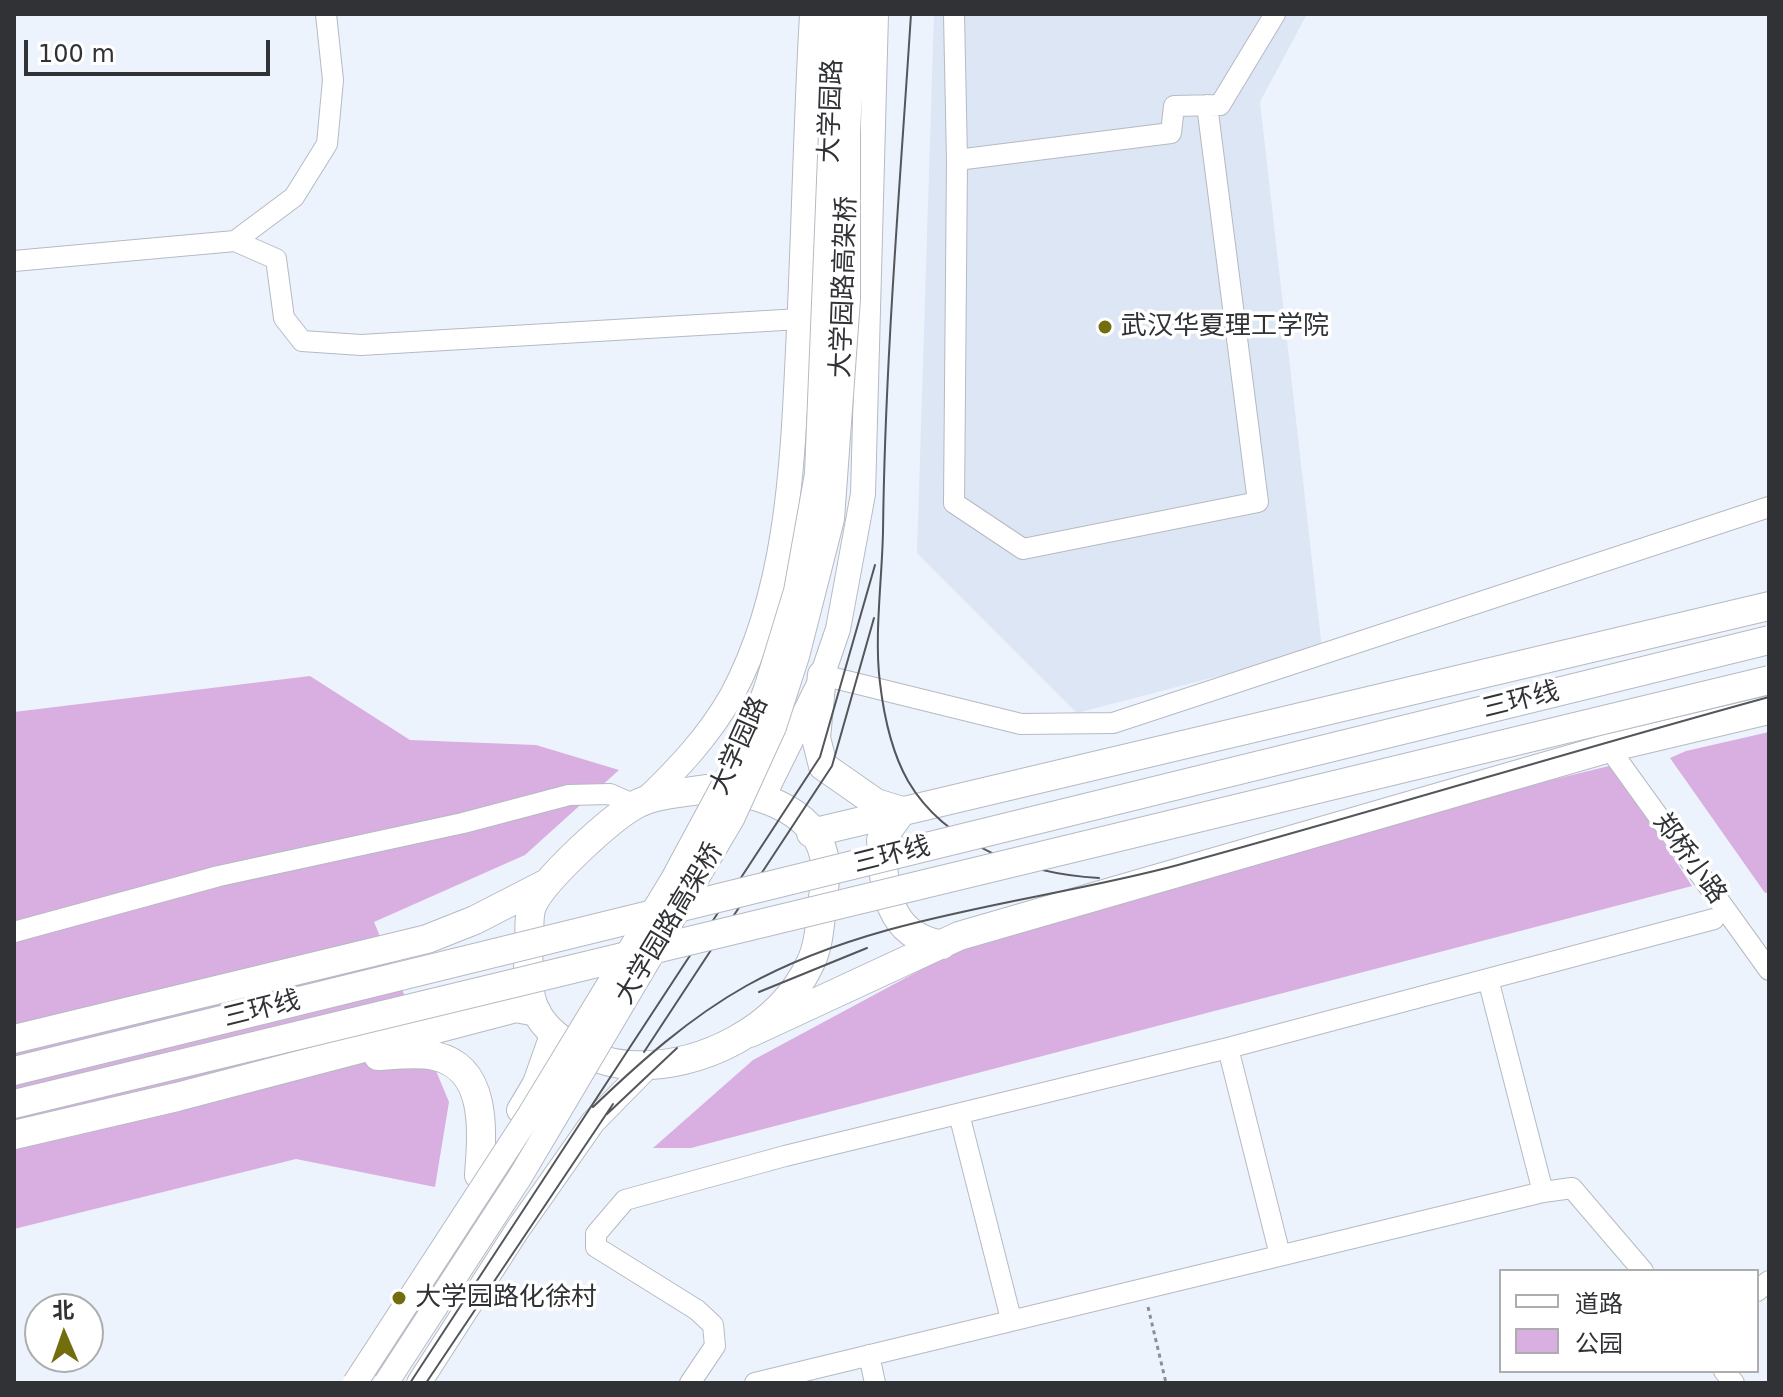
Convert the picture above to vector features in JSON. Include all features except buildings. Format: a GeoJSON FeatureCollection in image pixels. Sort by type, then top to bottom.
{"type":"FeatureCollection","features":[{"type":"Feature","properties":{"kind":"highway"},"geometry":{"type":"LineString","coordinates":[[811,833],[1769,606]]}},
{"type":"Feature","properties":{"kind":"highway","name":"三环线"},"geometry":{"type":"LineString","coordinates":[[14,1071],[1769,640]]}},
{"type":"Feature","properties":{"kind":"highway"},"geometry":{"type":"LineString","coordinates":[[822,675],[816,738],[823,766],[876,803],[902,811]]}},
{"type":"Feature","properties":{"kind":"highway","name":"三环线"},"geometry":{"type":"LineString","coordinates":[[14,1104],[1769,680]]}},
{"type":"Feature","properties":{"kind":"highway"},"geometry":{"type":"LineString","coordinates":[[14,1135],[516,1008],[545,1022],[579,1050],[608,1062],[649,1065],[678,1062],[750,1033],[959,936],[1609,748],[1769,710]]}},
{"type":"Feature","properties":{"kind":"highway"},"geometry":{"type":"LineString","coordinates":[[545,1022],[531,999],[528,965],[531,908],[549,881],[569,858],[639,804],[706,789],[732,790],[763,797],[791,813],[811,833],[824,857],[817,943],[810,964],[793,990],[750,1033]]}},
{"type":"Feature","properties":{"kind":"highway"},"geometry":{"type":"LineString","coordinates":[[902,811],[881,840],[890,902],[897,919],[919,940],[942,945]]}},
{"type":"Feature","properties":{"kind":"highway"},"geometry":{"type":"LineString","coordinates":[[14,1039],[427,939],[475,920],[549,881]]}},
{"type":"Feature","properties":{"kind":"highway"},"geometry":{"type":"LineString","coordinates":[[326,1058],[436,1056],[454,1065],[468,1078],[477,1097],[482,1122],[479,1175]]}},
{"type":"Feature","properties":{"kind":"main road"},"geometry":{"type":"LineString","coordinates":[[639,804],[688,758],[732,695],[762,621],[781,540],[790,471],[800,319],[812,14]]}},
{"type":"Feature","properties":{"kind":"main road"},"geometry":{"type":"LineString","coordinates":[[806,116],[840,32],[854,14]]}},
{"type":"Feature","properties":{"kind":"main road"},"geometry":{"type":"LineString","coordinates":[[840,32],[865,14]]}},
{"type":"Feature","properties":{"kind":"main road","name":"大学园路"},"geometry":{"type":"LineString","coordinates":[[763,797],[822,675],[838,629],[863,494],[876,14]]}},
{"type":"Feature","properties":{"kind":"main road"},"geometry":{"type":"LineString","coordinates":[[840,32],[840,131]]}},
{"type":"Feature","properties":{"kind":"main road","name":"大学园路"},"geometry":{"type":"LineString","coordinates":[[355,1383],[530,1114],[673,879],[743,749],[766,689],[796,591],[817,474],[840,131]]}},
{"type":"Feature","properties":{"kind":"main road","name":"大学园路高架桥"},"geometry":{"type":"LineString","coordinates":[[386,1383],[520,1177],[725,832],[774,727],[797,656],[832,519],[848,299],[840,131]]}},
{"type":"Feature","properties":{"kind":"main road"},"geometry":{"type":"LineString","coordinates":[[343,1383],[479,1175],[535,1083],[545,1022]]}},
{"type":"Feature","properties":{"kind":"main road"},"geometry":{"type":"LineString","coordinates":[[419,1383],[584,1134],[649,1065]]}},
{"type":"Feature","properties":{"kind":"street"},"geometry":{"type":"LineString","coordinates":[[235,241],[294,197],[327,144],[333,80],[326,14]]}},
{"type":"Feature","properties":{"kind":"street"},"geometry":{"type":"LineString","coordinates":[[954,14],[957,160],[954,503],[1023,549],[1258,502],[1207,105]]}},
{"type":"Feature","properties":{"kind":"street"},"geometry":{"type":"LineString","coordinates":[[957,160],[1171,133],[1174,106],[1220,105],[1275,14]]}},
{"type":"Feature","properties":{"kind":"street"},"geometry":{"type":"LineString","coordinates":[[14,261],[235,241],[276,259],[284,318],[302,341],[361,345],[800,319]]}},
{"type":"Feature","properties":{"kind":"street"},"geometry":{"type":"LineString","coordinates":[[822,675],[1021,724],[1113,723],[1769,507]]}},
{"type":"Feature","properties":{"kind":"street","name":"郑桥小路"},"geometry":{"type":"LineString","coordinates":[[1609,748],[1769,970]]}},
{"type":"Feature","properties":{"kind":"street"},"geometry":{"type":"LineString","coordinates":[[14,932],[219,876],[463,823],[569,795],[610,794],[639,804]]}},
{"type":"Feature","properties":{"kind":"street"},"geometry":{"type":"LineString","coordinates":[[690,1383],[715,1346],[713,1325],[697,1310],[596,1247],[596,1234],[625,1200],[785,1156],[1228,1048],[1714,919]]}},
{"type":"Feature","properties":{"kind":"street"},"geometry":{"type":"LineString","coordinates":[[1488,979],[1543,1192]]}},
{"type":"Feature","properties":{"kind":"street"},"geometry":{"type":"LineString","coordinates":[[1228,1048],[1280,1255]]}},
{"type":"Feature","properties":{"kind":"street"},"geometry":{"type":"LineString","coordinates":[[959,1114],[1011,1319]]}},
{"type":"Feature","properties":{"kind":"street"},"geometry":{"type":"LineString","coordinates":[[755,1383],[1543,1192],[1572,1188],[1641,1269]]}},
{"type":"Feature","properties":{"kind":"street"},"geometry":{"type":"LineString","coordinates":[[869,1355],[875,1383]]}},
{"type":"Feature","properties":{"kind":"path"},"geometry":{"type":"LineString","coordinates":[[1143,1288],[1166,1383]]}},
{"type":"Feature","properties":{"kind":"shaded area","name":"武汉华夏理工学院"},"geometry":{"type":"Polygon","coordinates":[[[934,14],[1307,14],[1260,102],[1322,649],[1077,713],[917,553],[934,14]]]}},
{"type":"Feature","properties":{"kind":"green space"},"geometry":{"type":"Polygon","coordinates":[[[310,676],[410,740],[536,745],[619,770],[525,855],[374,922],[449,1102],[435,1187],[296,1159],[14,1229],[14,712],[310,676]]]}},
{"type":"Feature","properties":{"kind":"green space"},"geometry":{"type":"Polygon","coordinates":[[[1769,732],[1769,892],[1765,893],[1670,758],[1686,751],[1769,732]]]}},
{"type":"Feature","properties":{"kind":"green space"},"geometry":{"type":"Polygon","coordinates":[[[1613,765],[1692,886],[691,1148],[653,1148],[753,1060],[926,967],[949,927],[1613,765]]]}},
{"type":"Feature","properties":{"kind":"tram line"},"geometry":{"type":"LineString","coordinates":[[911,14],[890,338],[878,628],[878,665],[886,721],[897,758],[908,781],[924,804],[944,823],[966,839],[1017,863],[1099,878]]}},
{"type":"Feature","properties":{"kind":"tram line"},"geometry":{"type":"LineString","coordinates":[[410,1383],[820,757],[875,565]]}},
{"type":"Feature","properties":{"kind":"tram line"},"geometry":{"type":"LineString","coordinates":[[644,1052],[832,766],[874,618]]}},
{"type":"Feature","properties":{"kind":"tram line"},"geometry":{"type":"LineString","coordinates":[[593,1107],[666,1042],[725,999],[796,962],[848,942],[902,926],[1178,865],[1769,697]]}},
{"type":"Feature","properties":{"kind":"tram line"},"geometry":{"type":"LineString","coordinates":[[759,992],[867,948]]}},
{"type":"Feature","properties":{"kind":"tram line"},"geometry":{"type":"LineString","coordinates":[[607,1114],[677,1048]]}},
{"type":"Feature","properties":{"kind":"tram line"},"geometry":{"type":"LineString","coordinates":[[426,1383],[613,1104]]}},
{"type":"Feature","properties":{"kind":"place","name":"武汉华夏理工学院"},"geometry":{"type":"Point","coordinates":[1105,327]}},
{"type":"Feature","properties":{"kind":"place","name":"大学园路化徐村"},"geometry":{"type":"Point","coordinates":[399,1298]}}]}
